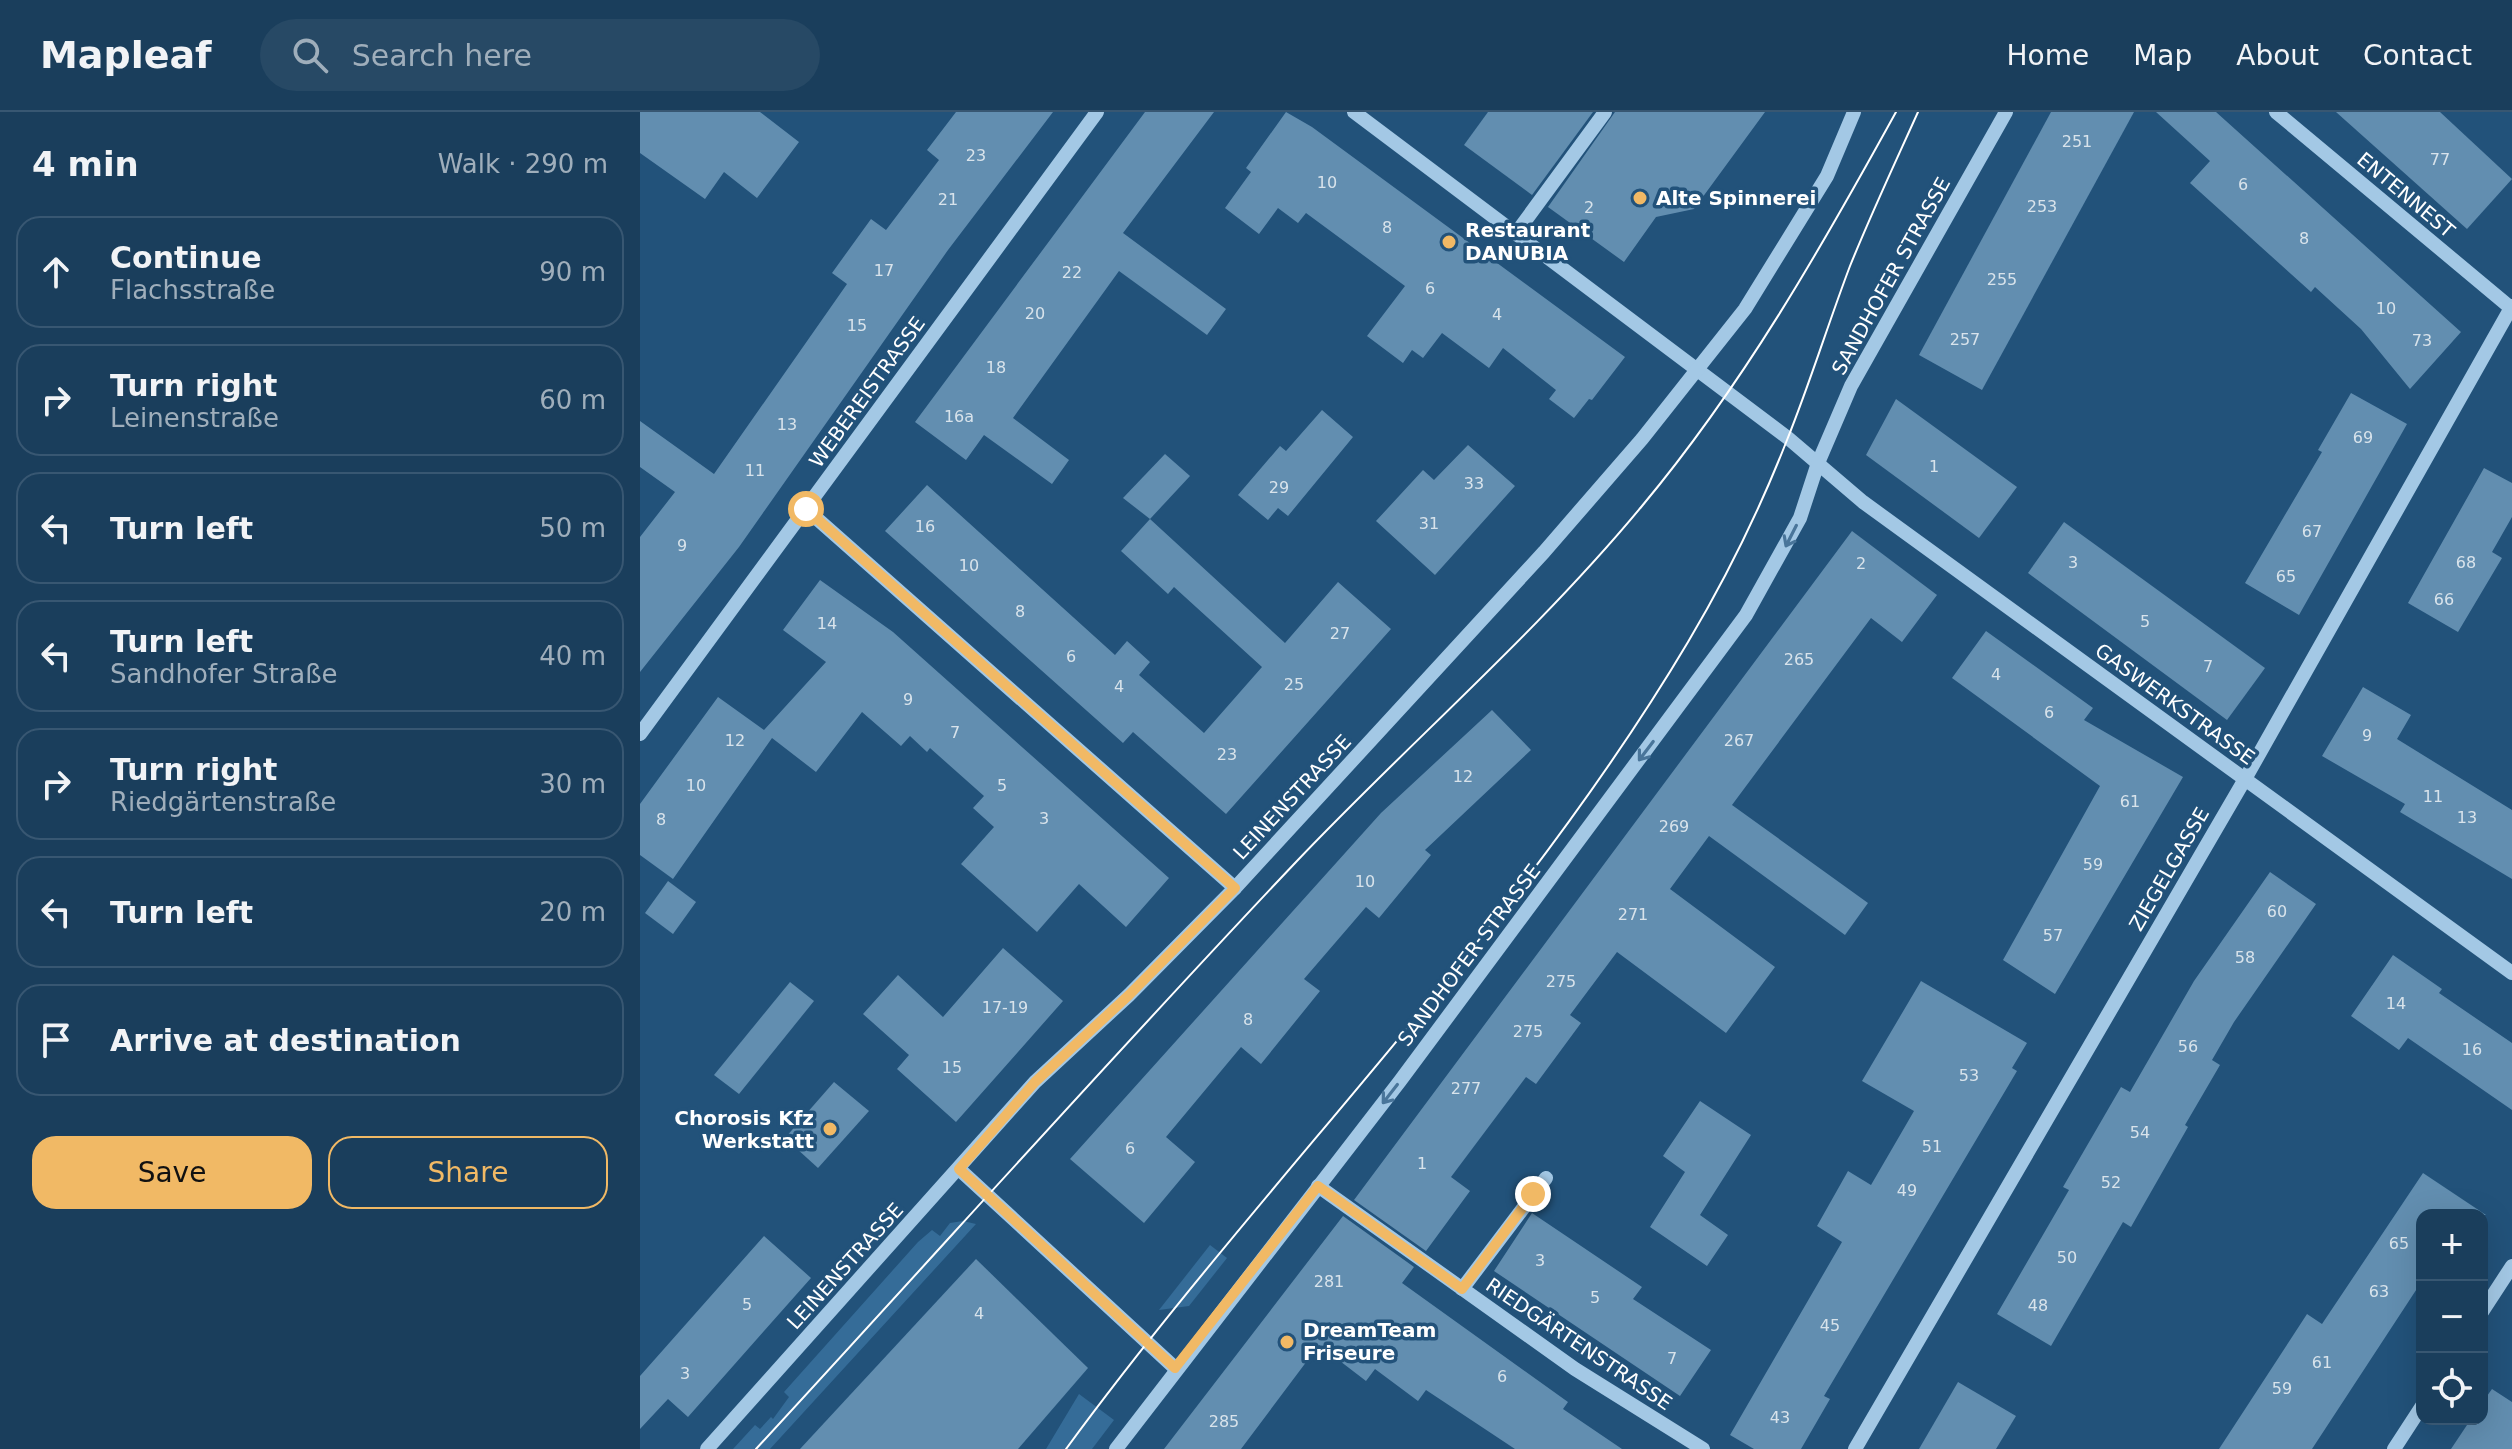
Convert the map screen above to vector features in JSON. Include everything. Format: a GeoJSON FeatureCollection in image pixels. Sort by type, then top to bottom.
{"type":"FeatureCollection","features":[{"type":"Feature","properties":{"kind":"street","name":"WEBEREISTRASSE"},"geometry":{"type":"LineString","coordinates":[[640,734],[1097,112]]}},
{"type":"Feature","properties":{"kind":"street"},"geometry":{"type":"LineString","coordinates":[[1354,112],[1517,232],[1818,463]]}},
{"type":"Feature","properties":{"kind":"street"},"geometry":{"type":"LineString","coordinates":[[1517,232],[1605,112]]}},
{"type":"Feature","properties":{"kind":"street"},"geometry":{"type":"LineString","coordinates":[[1698,370],[1745,309],[1827,176],[1854,112]]}},
{"type":"Feature","properties":{"kind":"street","name":"SANDHOFER STRASSE"},"geometry":{"type":"LineString","coordinates":[[1116,1449],[1175,1368],[1318,1186],[1746,615],[1800,518],[1818,463],[1851,386],[2006,112]]}},
{"type":"Feature","properties":{"kind":"street","name":"ENTENNEST"},"geometry":{"type":"LineString","coordinates":[[2276,112],[2512,307]]}},
{"type":"Feature","properties":{"kind":"street","name":"ZIEGELGASSE"},"geometry":{"type":"LineString","coordinates":[[1855,1449],[2245,779],[2512,307]]}},
{"type":"Feature","properties":{"kind":"street","name":"LEINENSTRASSE"},"geometry":{"type":"LineString","coordinates":[[707,1449],[1035,1082],[1140,984],[1235,888],[1544,552],[1698,370]]}},
{"type":"Feature","properties":{"kind":"street","name":"GASWERKSTRASSE"},"geometry":{"type":"LineString","coordinates":[[1818,463],[1863,502],[2512,973]]}},
{"type":"Feature","properties":{"kind":"street"},"geometry":{"type":"LineString","coordinates":[[806,509],[1235,888]]}},
{"type":"Feature","properties":{"kind":"street"},"geometry":{"type":"LineString","coordinates":[[959,1169],[1175,1368]]}},
{"type":"Feature","properties":{"kind":"street"},"geometry":{"type":"LineString","coordinates":[[1462,1289],[1546,1178]]}},
{"type":"Feature","properties":{"kind":"street","name":"RIEDGÄRTENSTRASSE"},"geometry":{"type":"LineString","coordinates":[[1318,1186],[1575,1369],[1703,1449]]}},
{"type":"Feature","properties":{"kind":"street"},"geometry":{"type":"LineString","coordinates":[[2488,1303],[2512,1266]]}},
{"type":"Feature","properties":{"kind":"street"},"geometry":{"type":"LineString","coordinates":[[2394,1449],[2416,1415]]}},
{"type":"Feature","properties":{"kind":"shaded area"},"geometry":{"type":"Polygon","coordinates":[[[963,1221],[976,1224],[770,1449],[733,1449],[755,1425],[760,1429],[771,1417],[773,1419],[789,1397],[784,1392],[918,1242],[932,1230],[940,1236],[950,1223],[963,1221]]]}},
{"type":"Feature","properties":{"kind":"shaded area"},"geometry":{"type":"Polygon","coordinates":[[[1210,1245],[1227,1258],[1189,1306],[1159,1310],[1210,1245]]]}},
{"type":"Feature","properties":{"kind":"shaded area"},"geometry":{"type":"Polygon","coordinates":[[[1079,1394],[1114,1420],[1092,1449],[1046,1449],[1079,1394]]]}},
{"type":"Feature","properties":{"kind":"building"},"geometry":{"type":"Polygon","coordinates":[[[640,112],[760,112],[799,142],[757,198],[724,172],[705,199],[640,153],[640,112]]]}},
{"type":"Feature","properties":{"kind":"building"},"geometry":{"type":"Polygon","coordinates":[[[956,112],[1053,112],[948,250],[739,547],[640,672],[640,537],[675,492],[640,467],[640,421],[714,474],[847,284],[832,273],[871,219],[886,230],[939,160],[927,150],[956,112]]]}},
{"type":"Feature","properties":{"kind":"building"},"geometry":{"type":"Polygon","coordinates":[[[1145,112],[1214,112],[1123,233],[1226,309],[1207,335],[1119,271],[1013,418],[1069,460],[1052,484],[984,435],[966,460],[915,422],[1145,112]]]}},
{"type":"Feature","properties":{"kind":"building"},"geometry":{"type":"Polygon","coordinates":[[[1286,112],[1312,127],[1625,357],[1574,418],[1549,399],[1556,390],[1503,348],[1489,368],[1442,333],[1423,358],[1412,350],[1403,363],[1367,336],[1405,286],[1306,213],[1298,223],[1278,208],[1259,234],[1225,208],[1251,172],[1246,168],[1286,112]]]}},
{"type":"Feature","properties":{"kind":"building"},"geometry":{"type":"Polygon","coordinates":[[[1488,112],[1593,112],[1532,195],[1464,145],[1488,112]]]}},
{"type":"Feature","properties":{"kind":"building","name":"Alte Spinnerei"},"geometry":{"type":"Polygon","coordinates":[[[1615,112],[1765,112],[1694,209],[1656,217],[1624,262],[1548,207],[1615,112]]]}},
{"type":"Feature","properties":{"kind":"building"},"geometry":{"type":"Polygon","coordinates":[[[2051,112],[2134,112],[1982,390],[1919,355],[2051,112]]]}},
{"type":"Feature","properties":{"kind":"building"},"geometry":{"type":"Polygon","coordinates":[[[2156,112],[2216,112],[2461,332],[2410,389],[2361,329],[2315,287],[2311,292],[2190,183],[2210,161],[2156,112]]]}},
{"type":"Feature","properties":{"kind":"building"},"geometry":{"type":"Polygon","coordinates":[[[2336,112],[2440,112],[2512,179],[2467,229],[2336,112]]]}},
{"type":"Feature","properties":{"kind":"building"},"geometry":{"type":"Polygon","coordinates":[[[2351,393],[2407,424],[2299,615],[2245,583],[2322,452],[2318,450],[2351,393]]]}},
{"type":"Feature","properties":{"kind":"building"},"geometry":{"type":"Polygon","coordinates":[[[1896,399],[2017,487],[1979,538],[1866,455],[1896,399]]]}},
{"type":"Feature","properties":{"kind":"building"},"geometry":{"type":"Polygon","coordinates":[[[1322,410],[1353,437],[1288,516],[1278,508],[1268,520],[1238,495],[1280,446],[1286,451],[1322,410]]]}},
{"type":"Feature","properties":{"kind":"building"},"geometry":{"type":"Polygon","coordinates":[[[1468,445],[1515,486],[1435,575],[1376,521],[1423,470],[1434,480],[1468,445]]]}},
{"type":"Feature","properties":{"kind":"building"},"geometry":{"type":"Polygon","coordinates":[[[1165,454],[1190,476],[1150,519],[1123,498],[1165,454]]]}},
{"type":"Feature","properties":{"kind":"building"},"geometry":{"type":"Polygon","coordinates":[[[2484,468],[2512,483],[2512,517],[2492,552],[2502,558],[2458,632],[2408,603],[2484,468]]]}},
{"type":"Feature","properties":{"kind":"building"},"geometry":{"type":"Polygon","coordinates":[[[927,485],[1115,655],[1127,641],[1150,662],[1139,675],[1204,733],[1262,667],[1174,587],[1168,594],[1121,551],[1150,519],[1285,643],[1338,582],[1391,629],[1226,814],[1133,732],[1123,743],[885,531],[927,485]]]}},
{"type":"Feature","properties":{"kind":"building"},"geometry":{"type":"Polygon","coordinates":[[[2064,522],[2265,668],[2227,720],[2028,573],[2064,522]]]}},
{"type":"Feature","properties":{"kind":"building"},"geometry":{"type":"Polygon","coordinates":[[[1852,531],[1937,595],[1902,642],[1871,618],[1732,805],[1868,903],[1845,935],[1709,836],[1670,889],[1775,967],[1726,1033],[1617,952],[1570,1015],[1581,1023],[1536,1084],[1526,1077],[1451,1177],[1470,1191],[1426,1251],[1354,1200],[1852,531]]]}},
{"type":"Feature","properties":{"kind":"building"},"geometry":{"type":"Polygon","coordinates":[[[820,580],[893,632],[1169,878],[1126,927],[1079,884],[1037,932],[961,864],[994,827],[973,808],[984,796],[930,748],[927,752],[910,736],[901,746],[862,712],[816,772],[772,738],[673,879],[640,855],[640,804],[718,697],[764,730],[826,662],[783,630],[820,580]]]}},
{"type":"Feature","properties":{"kind":"building"},"geometry":{"type":"Polygon","coordinates":[[[1986,631],[2093,708],[2084,720],[2183,777],[2055,994],[2003,960],[2100,786],[1952,678],[1986,631]]]}},
{"type":"Feature","properties":{"kind":"building"},"geometry":{"type":"Polygon","coordinates":[[[2363,687],[2411,715],[2397,739],[2512,810],[2512,879],[2400,812],[2405,804],[2322,756],[2363,687]]]}},
{"type":"Feature","properties":{"kind":"building"},"geometry":{"type":"Polygon","coordinates":[[[1492,710],[1531,750],[1425,850],[1431,855],[1379,918],[1366,907],[1304,979],[1320,991],[1261,1064],[1241,1047],[1166,1137],[1195,1162],[1144,1223],[1070,1159],[1381,813],[1492,710]]]}},
{"type":"Feature","properties":{"kind":"building"},"geometry":{"type":"Polygon","coordinates":[[[2270,872],[2316,904],[2234,1022],[2212,1060],[2220,1065],[2185,1125],[2188,1127],[2131,1227],[2123,1222],[2051,1346],[1997,1314],[2069,1190],[2063,1187],[2121,1087],[2130,1092],[2194,981],[2270,872]]]}},
{"type":"Feature","properties":{"kind":"building"},"geometry":{"type":"Polygon","coordinates":[[[668,881],[696,902],[673,934],[645,913],[668,881]]]}},
{"type":"Feature","properties":{"kind":"building"},"geometry":{"type":"Polygon","coordinates":[[[1003,948],[1063,1001],[956,1122],[897,1069],[909,1055],[863,1014],[898,975],[943,1017],[1003,948]]]}},
{"type":"Feature","properties":{"kind":"building"},"geometry":{"type":"Polygon","coordinates":[[[2393,955],[2442,989],[2439,993],[2512,1043],[2512,1110],[2408,1038],[2399,1050],[2351,1016],[2393,955]]]}},
{"type":"Feature","properties":{"kind":"building"},"geometry":{"type":"Polygon","coordinates":[[[1921,981],[2027,1043],[2012,1068],[2017,1071],[1824,1396],[1830,1399],[1801,1449],[1754,1449],[1730,1435],[1842,1242],[1817,1226],[1848,1171],[1871,1185],[1914,1111],[1862,1081],[1921,981]]]}},
{"type":"Feature","properties":{"kind":"building"},"geometry":{"type":"Polygon","coordinates":[[[790,982],[814,1001],[739,1094],[714,1075],[790,982]]]}},
{"type":"Feature","properties":{"kind":"building"},"geometry":{"type":"Polygon","coordinates":[[[834,1082],[869,1111],[818,1168],[785,1138],[834,1082]]]}},
{"type":"Feature","properties":{"kind":"building"},"geometry":{"type":"Polygon","coordinates":[[[1700,1101],[1751,1135],[1700,1215],[1728,1235],[1707,1266],[1650,1227],[1685,1172],[1663,1156],[1700,1101]]]}},
{"type":"Feature","properties":{"kind":"building"},"geometry":{"type":"Polygon","coordinates":[[[2423,1173],[2477,1209],[2416,1209],[2416,1290],[2312,1449],[2219,1449],[2307,1314],[2322,1324],[2423,1173]]]}},
{"type":"Feature","properties":{"kind":"building"},"geometry":{"type":"Polygon","coordinates":[[[1532,1213],[1642,1287],[1633,1299],[1711,1350],[1680,1396],[1494,1271],[1532,1213]]]}},
{"type":"Feature","properties":{"kind":"building"},"geometry":{"type":"Polygon","coordinates":[[[1343,1216],[1414,1267],[1402,1283],[1568,1402],[1563,1409],[1622,1449],[1515,1449],[1426,1390],[1418,1401],[1375,1369],[1366,1381],[1319,1345],[1241,1449],[1164,1449],[1343,1216]]]}},
{"type":"Feature","properties":{"kind":"building"},"geometry":{"type":"Polygon","coordinates":[[[764,1236],[811,1278],[688,1417],[668,1399],[640,1429],[640,1376],[764,1236]]]}},
{"type":"Feature","properties":{"kind":"building"},"geometry":{"type":"Polygon","coordinates":[[[976,1259],[1088,1368],[1018,1449],[800,1449],[976,1259]]]}},
{"type":"Feature","properties":{"kind":"building"},"geometry":{"type":"Polygon","coordinates":[[[1958,1382],[2016,1416],[1996,1449],[1919,1449],[1958,1382]]]}},
{"type":"Feature","properties":{"kind":"building"},"geometry":{"type":"Polygon","coordinates":[[[2492,1389],[2512,1402],[2512,1449],[2451,1449],[2467,1425],[2488,1425],[2488,1395],[2492,1389]]]}},
{"type":"Feature","properties":{"kind":"tram line"},"geometry":{"type":"LineString","coordinates":[[756,1449],[1296,862],[1559,599],[1642,506],[1747,365],[1809,265],[1896,112]]}},
{"type":"Feature","properties":{"kind":"tram line"},"geometry":{"type":"LineString","coordinates":[[1066,1449],[1143,1348],[1468,954],[1620,750],[1702,618],[1754,517],[1795,419],[1850,266],[1918,112]]}},
{"type":"Feature","properties":{"kind":"place","name":"Alte Spinnerei"},"geometry":{"type":"Point","coordinates":[1640,198]}},
{"type":"Feature","properties":{"kind":"place","name":"Restaurant DANUBIA"},"geometry":{"type":"Point","coordinates":[1449,242]}},
{"type":"Feature","properties":{"kind":"place","name":"Chorosis Kfz Werkstatt"},"geometry":{"type":"Point","coordinates":[830,1129]}},
{"type":"Feature","properties":{"kind":"place","name":"DreamTeam Friseure"},"geometry":{"type":"Point","coordinates":[1287,1342]}},
{"type":"Feature","properties":{"kind":"route"},"geometry":{"type":"LineString","coordinates":[[806,509],[1235,888],[1129,995],[1035,1082],[959,1169],[1003,1212],[1175,1368],[1318,1186],[1462,1289],[1533,1194]]}}]}
